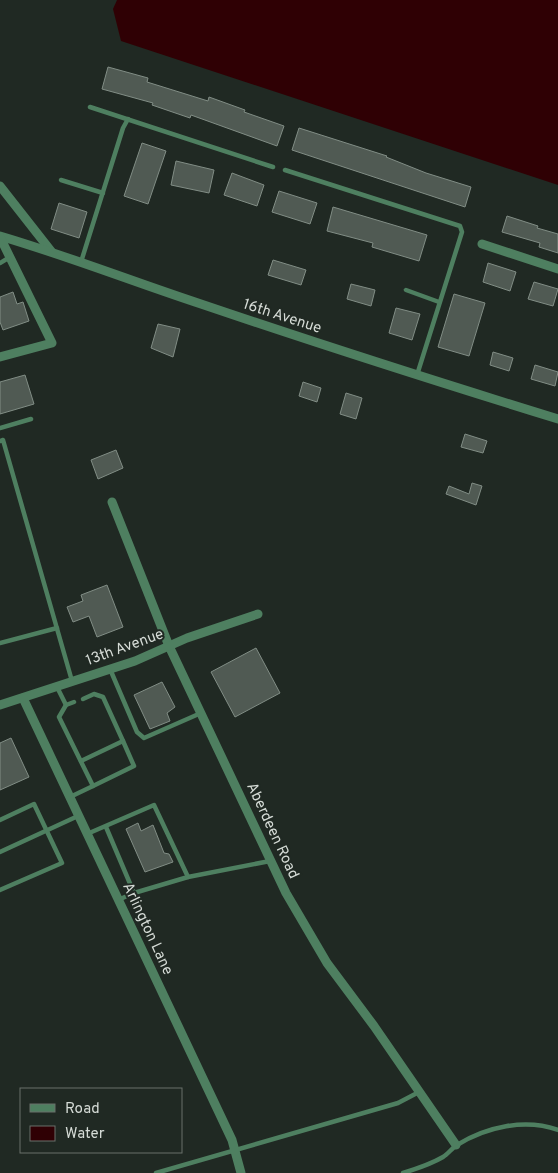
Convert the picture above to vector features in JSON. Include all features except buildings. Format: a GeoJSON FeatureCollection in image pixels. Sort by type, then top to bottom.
{"type":"FeatureCollection","features":[{"type":"Feature","properties":{"kind":"street"},"geometry":{"type":"LineString","coordinates":[[0,186],[51,251]]}},
{"type":"Feature","properties":{"kind":"street"},"geometry":{"type":"LineString","coordinates":[[0,236],[52,343],[0,357]]}},
{"type":"Feature","properties":{"kind":"street","name":"16th Avenue"},"geometry":{"type":"LineString","coordinates":[[0,236],[51,251],[81,263],[416,376],[558,419]]}},
{"type":"Feature","properties":{"kind":"street"},"geometry":{"type":"LineString","coordinates":[[482,244],[558,269]]}},
{"type":"Feature","properties":{"kind":"street","name":"Aberdeen Road"},"geometry":{"type":"LineString","coordinates":[[112,502],[169,646],[270,861],[300,919],[327,963],[374,1026],[456,1145]]}},
{"type":"Feature","properties":{"kind":"street","name":"13th Avenue"},"geometry":{"type":"LineString","coordinates":[[0,705],[135,661],[169,646],[258,614]]}},
{"type":"Feature","properties":{"kind":"street","name":"Arlington Lane"},"geometry":{"type":"LineString","coordinates":[[23,698],[232,1140],[241,1173]]}},
{"type":"Feature","properties":{"kind":"lane"},"geometry":{"type":"LineString","coordinates":[[90,106],[273,167]]}},
{"type":"Feature","properties":{"kind":"lane"},"geometry":{"type":"LineString","coordinates":[[81,263],[123,128],[128,119]]}},
{"type":"Feature","properties":{"kind":"lane"},"geometry":{"type":"LineString","coordinates":[[285,170],[460,226],[462,232],[416,376]]}},
{"type":"Feature","properties":{"kind":"lane"},"geometry":{"type":"LineString","coordinates":[[61,180],[103,193]]}},
{"type":"Feature","properties":{"kind":"lane"},"geometry":{"type":"LineString","coordinates":[[0,263],[10,257]]}},
{"type":"Feature","properties":{"kind":"lane"},"geometry":{"type":"LineString","coordinates":[[406,290],[439,302]]}},
{"type":"Feature","properties":{"kind":"lane"},"geometry":{"type":"LineString","coordinates":[[0,428],[31,419]]}},
{"type":"Feature","properties":{"kind":"lane"},"geometry":{"type":"LineString","coordinates":[[0,441],[3,440],[72,682]]}},
{"type":"Feature","properties":{"kind":"lane"},"geometry":{"type":"LineString","coordinates":[[0,643],[57,628]]}},
{"type":"Feature","properties":{"kind":"lane"},"geometry":{"type":"LineString","coordinates":[[110,669],[137,732],[144,738],[200,713]]}},
{"type":"Feature","properties":{"kind":"lane"},"geometry":{"type":"LineString","coordinates":[[57,687],[66,706]]}},
{"type":"Feature","properties":{"kind":"lane"},"geometry":{"type":"LineString","coordinates":[[70,798],[134,766],[103,697],[94,694],[83,699]]}},
{"type":"Feature","properties":{"kind":"lane"},"geometry":{"type":"LineString","coordinates":[[74,702],[66,706],[59,717],[93,786]]}},
{"type":"Feature","properties":{"kind":"lane"},"geometry":{"type":"LineString","coordinates":[[81,761],[123,741]]}},
{"type":"Feature","properties":{"kind":"lane"},"geometry":{"type":"LineString","coordinates":[[0,820],[34,804],[62,863],[0,890]]}},
{"type":"Feature","properties":{"kind":"lane"},"geometry":{"type":"LineString","coordinates":[[87,834],[154,805],[188,877]]}},
{"type":"Feature","properties":{"kind":"lane"},"geometry":{"type":"LineString","coordinates":[[0,852],[79,815]]}},
{"type":"Feature","properties":{"kind":"lane"},"geometry":{"type":"LineString","coordinates":[[106,826],[134,893]]}},
{"type":"Feature","properties":{"kind":"lane"},"geometry":{"type":"LineString","coordinates":[[118,900],[134,893],[188,877],[270,861]]}},
{"type":"Feature","properties":{"kind":"lane"},"geometry":{"type":"LineString","coordinates":[[156,1173],[398,1103],[419,1092]]}},
{"type":"Feature","properties":{"kind":"lane"},"geometry":{"type":"LineString","coordinates":[[403,1173],[444,1157],[456,1145],[484,1131],[511,1125],[538,1125],[558,1130]]}},
{"type":"Feature","properties":{"kind":"water"},"geometry":{"type":"Polygon","coordinates":[[[117,0],[558,0],[558,185],[121,41],[113,9],[117,0]]]}}]}
